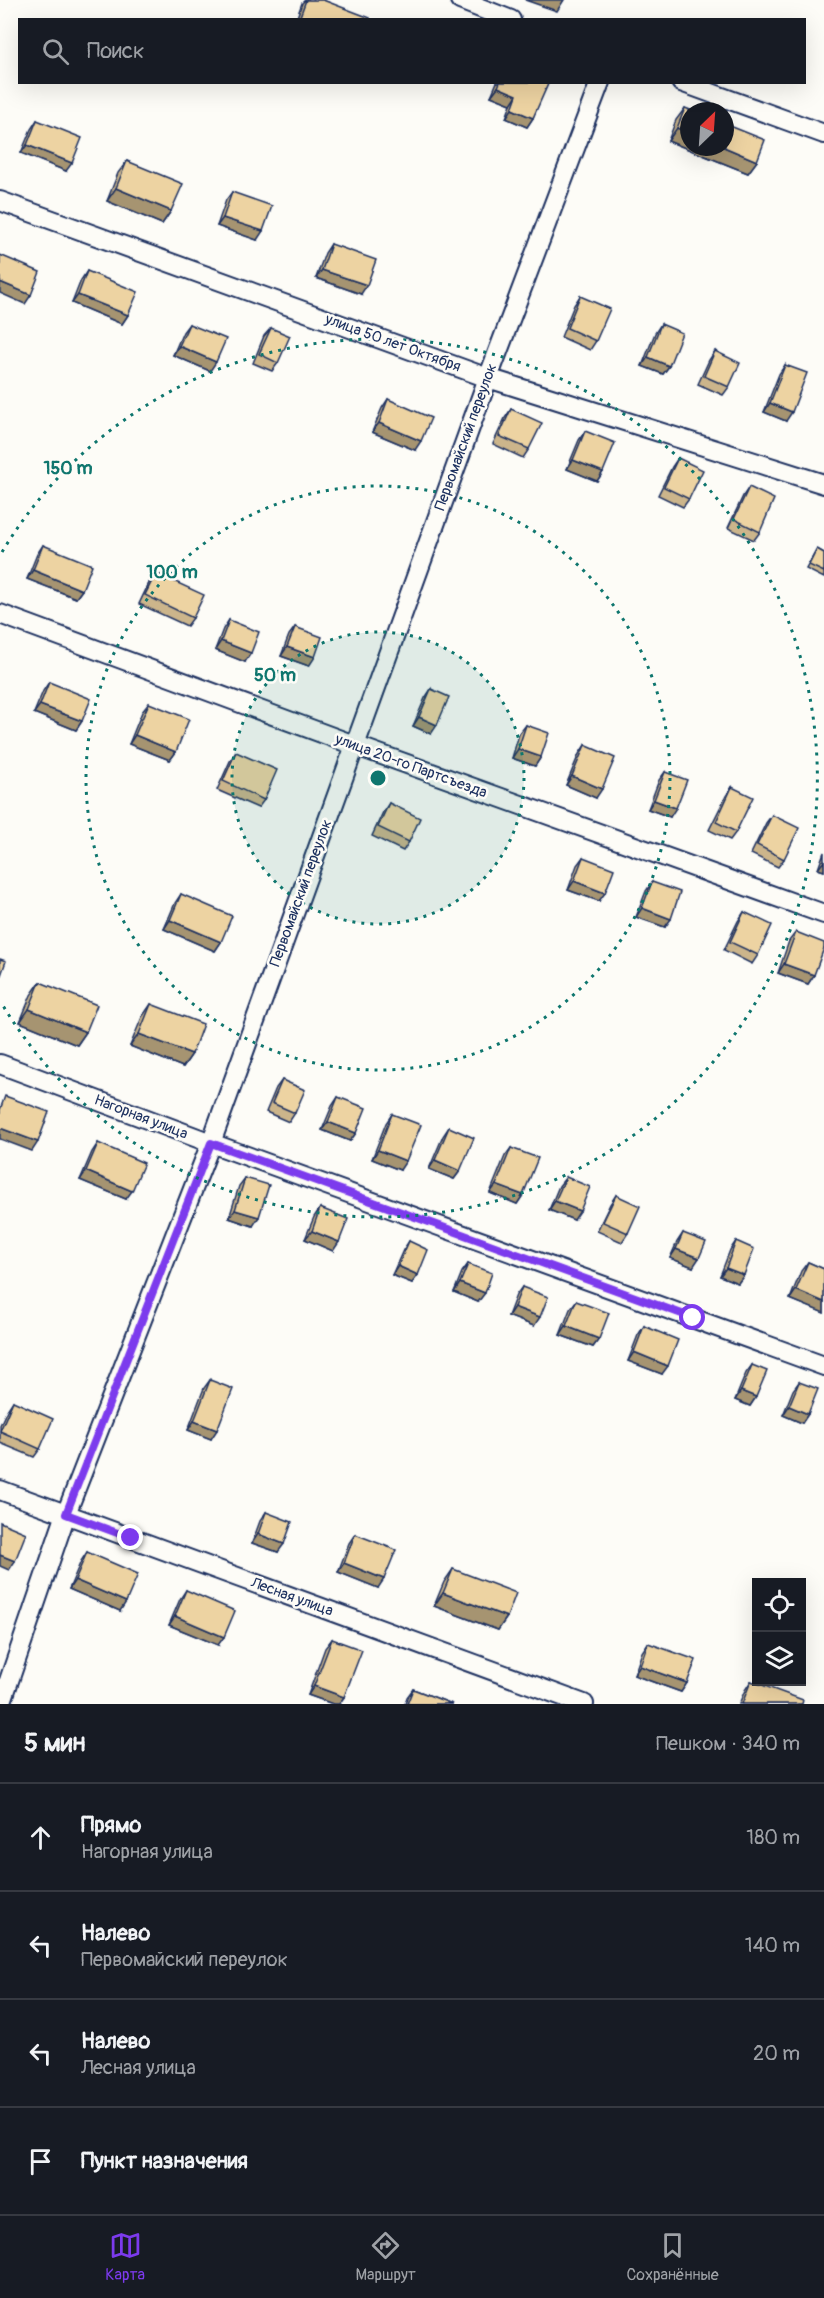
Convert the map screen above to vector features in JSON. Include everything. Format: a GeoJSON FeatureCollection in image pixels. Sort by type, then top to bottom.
{"type":"FeatureCollection","features":[{"type":"Feature","properties":{"kind":"street"},"geometry":{"type":"LineString","coordinates":[[460,0],[507,18]]}},
{"type":"Feature","properties":{"kind":"street","name":"Первомайский переулок"},"geometry":{"type":"LineString","coordinates":[[1,1704],[66,1514],[211,1143],[488,378],[599,84]]}},
{"type":"Feature","properties":{"kind":"street"},"geometry":{"type":"LineString","coordinates":[[686,84],[824,134]]}},
{"type":"Feature","properties":{"kind":"street","name":"улица 50 лет Октября"},"geometry":{"type":"LineString","coordinates":[[0,201],[488,378],[824,484]]}},
{"type":"Feature","properties":{"kind":"street","name":"улица 20-го Партсъезда"},"geometry":{"type":"LineString","coordinates":[[0,614],[354,745],[824,914]]}},
{"type":"Feature","properties":{"kind":"street","name":"Нагорная улица"},"geometry":{"type":"LineString","coordinates":[[0,1064],[824,1366]]}},
{"type":"Feature","properties":{"kind":"street","name":"Лесная улица"},"geometry":{"type":"LineString","coordinates":[[0,1490],[584,1704]]}},
{"type":"Feature","properties":{"kind":"building"},"geometry":{"type":"Polygon","coordinates":[[[306,0],[323,0],[370,18],[299,18],[306,0]]]}},
{"type":"Feature","properties":{"kind":"building"},"geometry":{"type":"Polygon","coordinates":[[[499,84],[548,84],[533,118],[512,109],[517,95],[498,87],[499,84]]]}},
{"type":"Feature","properties":{"kind":"building"},"geometry":{"type":"Polygon","coordinates":[[[37,120],[82,138],[72,163],[27,145],[37,120]]]}},
{"type":"Feature","properties":{"kind":"building"},"geometry":{"type":"Polygon","coordinates":[[[734,128],[765,140],[757,161],[734,151],[734,128]]]}},
{"type":"Feature","properties":{"kind":"building"},"geometry":{"type":"Polygon","coordinates":[[[127,161],[183,184],[171,211],[116,188],[127,161]]]}},
{"type":"Feature","properties":{"kind":"building"},"geometry":{"type":"Polygon","coordinates":[[[232,192],[272,206],[263,231],[223,218],[232,192]]]}},
{"type":"Feature","properties":{"kind":"building"},"geometry":{"type":"Polygon","coordinates":[[[331,244],[376,260],[367,285],[322,270],[331,244]]]}},
{"type":"Feature","properties":{"kind":"building"},"geometry":{"type":"Polygon","coordinates":[[[0,255],[40,272],[31,295],[0,282],[0,255]]]}},
{"type":"Feature","properties":{"kind":"building"},"geometry":{"type":"Polygon","coordinates":[[[87,271],[138,292],[128,315],[78,295],[87,271]]]}},
{"type":"Feature","properties":{"kind":"building"},"geometry":{"type":"Polygon","coordinates":[[[580,296],[610,309],[596,341],[567,328],[580,296]]]}},
{"type":"Feature","properties":{"kind":"building"},"geometry":{"type":"Polygon","coordinates":[[[189,324],[226,339],[216,362],[179,346],[189,324]]]}},
{"type":"Feature","properties":{"kind":"building"},"geometry":{"type":"Polygon","coordinates":[[[661,324],[682,333],[669,366],[648,357],[661,324]]]}},
{"type":"Feature","properties":{"kind":"building"},"geometry":{"type":"Polygon","coordinates":[[[271,328],[290,336],[278,363],[259,354],[271,328]]]}},
{"type":"Feature","properties":{"kind":"building"},"geometry":{"type":"Polygon","coordinates":[[[715,351],[740,363],[729,387],[704,376],[715,351]]]}},
{"type":"Feature","properties":{"kind":"building"},"geometry":{"type":"Polygon","coordinates":[[[785,365],[807,373],[792,412],[770,403],[785,365]]]}},
{"type":"Feature","properties":{"kind":"building"},"geometry":{"type":"Polygon","coordinates":[[[388,399],[431,418],[421,441],[379,423],[388,399]]]}},
{"type":"Feature","properties":{"kind":"building"},"geometry":{"type":"Polygon","coordinates":[[[511,409],[542,423],[529,449],[499,436],[511,409]]]}},
{"type":"Feature","properties":{"kind":"building"},"geometry":{"type":"Polygon","coordinates":[[[585,431],[615,443],[603,472],[573,460],[585,431]]]}},
{"type":"Feature","properties":{"kind":"building"},"geometry":{"type":"Polygon","coordinates":[[[678,458],[703,470],[689,499],[664,487],[678,458]]]}},
{"type":"Feature","properties":{"kind":"building"},"geometry":{"type":"Polygon","coordinates":[[[749,487],[774,499],[760,532],[734,519],[749,487]]]}},
{"type":"Feature","properties":{"kind":"building"},"geometry":{"type":"Polygon","coordinates":[[[43,545],[92,565],[82,590],[33,570],[43,545]]]}},
{"type":"Feature","properties":{"kind":"building"},"geometry":{"type":"Polygon","coordinates":[[[817,549],[824,553],[824,572],[809,565],[817,549]]]}},
{"type":"Feature","properties":{"kind":"building"},"geometry":{"type":"Polygon","coordinates":[[[156,573],[204,595],[193,618],[145,595],[156,573]]]}},
{"type":"Feature","properties":{"kind":"building"},"geometry":{"type":"Polygon","coordinates":[[[229,620],[259,632],[251,653],[221,641],[229,620]]]}},
{"type":"Feature","properties":{"kind":"building"},"geometry":{"type":"Polygon","coordinates":[[[295,627],[322,637],[315,657],[287,647],[295,627]]]}},
{"type":"Feature","properties":{"kind":"building"},"geometry":{"type":"Polygon","coordinates":[[[49,682],[91,699],[82,721],[40,705],[49,682]]]}},
{"type":"Feature","properties":{"kind":"building"},"geometry":{"type":"Polygon","coordinates":[[[431,689],[449,697],[437,725],[419,717],[431,689]]]}},
{"type":"Feature","properties":{"kind":"building"},"geometry":{"type":"Polygon","coordinates":[[[149,703],[189,719],[176,752],[135,735],[149,703]]]}},
{"type":"Feature","properties":{"kind":"building"},"geometry":{"type":"Polygon","coordinates":[[[526,725],[549,733],[541,757],[518,749],[526,725]]]}},
{"type":"Feature","properties":{"kind":"building"},"geometry":{"type":"Polygon","coordinates":[[[585,745],[615,758],[602,789],[572,776],[585,745]]]}},
{"type":"Feature","properties":{"kind":"building"},"geometry":{"type":"Polygon","coordinates":[[[236,752],[277,770],[264,800],[223,781],[236,752]]]}},
{"type":"Feature","properties":{"kind":"building"},"geometry":{"type":"Polygon","coordinates":[[[665,772],[687,780],[676,808],[654,800],[665,772]]]}},
{"type":"Feature","properties":{"kind":"building"},"geometry":{"type":"Polygon","coordinates":[[[732,787],[753,797],[736,832],[716,822],[732,787]]]}},
{"type":"Feature","properties":{"kind":"building"},"geometry":{"type":"Polygon","coordinates":[[[389,803],[420,818],[409,842],[378,827],[389,803]]]}},
{"type":"Feature","properties":{"kind":"building"},"geometry":{"type":"Polygon","coordinates":[[[772,815],[799,828],[784,859],[757,845],[772,815]]]}},
{"type":"Feature","properties":{"kind":"building"},"geometry":{"type":"Polygon","coordinates":[[[583,857],[614,869],[605,893],[574,881],[583,857]]]}},
{"type":"Feature","properties":{"kind":"building"},"geometry":{"type":"Polygon","coordinates":[[[652,882],[680,892],[671,919],[642,908],[652,882]]]}},
{"type":"Feature","properties":{"kind":"building"},"geometry":{"type":"Polygon","coordinates":[[[181,894],[232,916],[221,942],[170,920],[181,894]]]}},
{"type":"Feature","properties":{"kind":"building"},"geometry":{"type":"Polygon","coordinates":[[[744,912],[772,925],[758,955],[730,942],[744,912]]]}},
{"type":"Feature","properties":{"kind":"building"},"geometry":{"type":"Polygon","coordinates":[[[796,932],[824,943],[814,975],[784,964],[796,932]]]}},
{"type":"Feature","properties":{"kind":"building"},"geometry":{"type":"Polygon","coordinates":[[[0,959],[6,961],[0,978],[0,959]]]}},
{"type":"Feature","properties":{"kind":"building"},"geometry":{"type":"Polygon","coordinates":[[[40,982],[97,1005],[86,1032],[29,1009],[40,982]]]}},
{"type":"Feature","properties":{"kind":"building"},"geometry":{"type":"Polygon","coordinates":[[[151,1004],[203,1024],[192,1054],[139,1034],[151,1004]]]}},
{"type":"Feature","properties":{"kind":"building"},"geometry":{"type":"Polygon","coordinates":[[[282,1080],[305,1090],[295,1113],[272,1103],[282,1080]]]}},
{"type":"Feature","properties":{"kind":"building"},"geometry":{"type":"Polygon","coordinates":[[[5,1096],[49,1112],[38,1142],[0,1128],[0,1110],[5,1096]]]}},
{"type":"Feature","properties":{"kind":"building"},"geometry":{"type":"Polygon","coordinates":[[[338,1097],[366,1108],[356,1133],[328,1122],[338,1097]]]}},
{"type":"Feature","properties":{"kind":"building"},"geometry":{"type":"Polygon","coordinates":[[[392,1114],[421,1125],[406,1161],[378,1150],[392,1114]]]}},
{"type":"Feature","properties":{"kind":"building"},"geometry":{"type":"Polygon","coordinates":[[[449,1127],[474,1138],[460,1171],[435,1160],[449,1127]]]}},
{"type":"Feature","properties":{"kind":"building"},"geometry":{"type":"Polygon","coordinates":[[[98,1143],[144,1163],[132,1191],[86,1171],[98,1143]]]}},
{"type":"Feature","properties":{"kind":"building"},"geometry":{"type":"Polygon","coordinates":[[[511,1148],[538,1158],[523,1195],[496,1185],[511,1148]]]}},
{"type":"Feature","properties":{"kind":"building"},"geometry":{"type":"Polygon","coordinates":[[[566,1177],[590,1187],[580,1211],[555,1201],[566,1177]]]}},
{"type":"Feature","properties":{"kind":"building"},"geometry":{"type":"Polygon","coordinates":[[[245,1178],[269,1185],[259,1217],[235,1210],[245,1178]]]}},
{"type":"Feature","properties":{"kind":"building"},"geometry":{"type":"Polygon","coordinates":[[[616,1195],[640,1206],[628,1233],[603,1222],[616,1195]]]}},
{"type":"Feature","properties":{"kind":"building"},"geometry":{"type":"Polygon","coordinates":[[[320,1208],[348,1219],[339,1242],[312,1231],[320,1208]]]}},
{"type":"Feature","properties":{"kind":"building"},"geometry":{"type":"Polygon","coordinates":[[[683,1233],[706,1242],[699,1258],[676,1249],[683,1233]]]}},
{"type":"Feature","properties":{"kind":"building"},"geometry":{"type":"Polygon","coordinates":[[[409,1241],[428,1250],[418,1275],[398,1266],[409,1241]]]}},
{"type":"Feature","properties":{"kind":"building"},"geometry":{"type":"Polygon","coordinates":[[[736,1241],[754,1249],[744,1275],[726,1268],[736,1241]]]}},
{"type":"Feature","properties":{"kind":"building"},"geometry":{"type":"Polygon","coordinates":[[[808,1262],[824,1269],[824,1302],[796,1290],[808,1262]]]}},
{"type":"Feature","properties":{"kind":"building"},"geometry":{"type":"Polygon","coordinates":[[[468,1264],[492,1273],[485,1293],[460,1283],[468,1264]]]}},
{"type":"Feature","properties":{"kind":"building"},"geometry":{"type":"Polygon","coordinates":[[[522,1287],[548,1297],[540,1317],[514,1307],[522,1287]]]}},
{"type":"Feature","properties":{"kind":"building"},"geometry":{"type":"Polygon","coordinates":[[[576,1301],[609,1313],[599,1339],[566,1326],[576,1301]]]}},
{"type":"Feature","properties":{"kind":"building"},"geometry":{"type":"Polygon","coordinates":[[[644,1326],[678,1340],[668,1366],[634,1352],[644,1326]]]}},
{"type":"Feature","properties":{"kind":"building"},"geometry":{"type":"Polygon","coordinates":[[[752,1365],[767,1371],[756,1397],[741,1391],[752,1365]]]}},
{"type":"Feature","properties":{"kind":"building"},"geometry":{"type":"Polygon","coordinates":[[[210,1380],[233,1389],[217,1430],[194,1421],[210,1380]]]}},
{"type":"Feature","properties":{"kind":"building"},"geometry":{"type":"Polygon","coordinates":[[[799,1382],[818,1389],[808,1414],[789,1406],[799,1382]]]}},
{"type":"Feature","properties":{"kind":"building"},"geometry":{"type":"Polygon","coordinates":[[[13,1401],[53,1419],[40,1449],[0,1431],[13,1401]]]}},
{"type":"Feature","properties":{"kind":"building"},"geometry":{"type":"Polygon","coordinates":[[[266,1512],[292,1522],[284,1544],[258,1534],[266,1512]]]}},
{"type":"Feature","properties":{"kind":"building"},"geometry":{"type":"Polygon","coordinates":[[[0,1522],[26,1533],[15,1561],[0,1555],[0,1522]]]}},
{"type":"Feature","properties":{"kind":"building"},"geometry":{"type":"Polygon","coordinates":[[[355,1534],[396,1550],[384,1579],[344,1563],[355,1534]]]}},
{"type":"Feature","properties":{"kind":"building"},"geometry":{"type":"Polygon","coordinates":[[[87,1552],[138,1574],[126,1602],[75,1580],[87,1552]]]}},
{"type":"Feature","properties":{"kind":"building"},"geometry":{"type":"Polygon","coordinates":[[[453,1569],[516,1593],[507,1617],[443,1593],[453,1569]]]}},
{"type":"Feature","properties":{"kind":"building"},"geometry":{"type":"Polygon","coordinates":[[[186,1590],[235,1611],[224,1637],[175,1616],[186,1590]]]}},
{"type":"Feature","properties":{"kind":"building"},"geometry":{"type":"Polygon","coordinates":[[[332,1639],[362,1650],[344,1697],[314,1686],[332,1639]]]}},
{"type":"Feature","properties":{"kind":"building"},"geometry":{"type":"Polygon","coordinates":[[[648,1643],[696,1660],[687,1683],[640,1666],[648,1643]]]}},
{"type":"Feature","properties":{"kind":"building"},"geometry":{"type":"Polygon","coordinates":[[[751,1681],[752,1686],[765,1686],[803,1700],[802,1704],[742,1704],[751,1681]]]}},
{"type":"Feature","properties":{"kind":"building"},"geometry":{"type":"Polygon","coordinates":[[[413,1689],[452,1704],[407,1704],[413,1689]]]}},
{"type":"Feature","properties":{"kind":"route"},"geometry":{"type":"LineString","coordinates":[[131,1538],[66,1514],[211,1143],[693,1318]]}}]}
